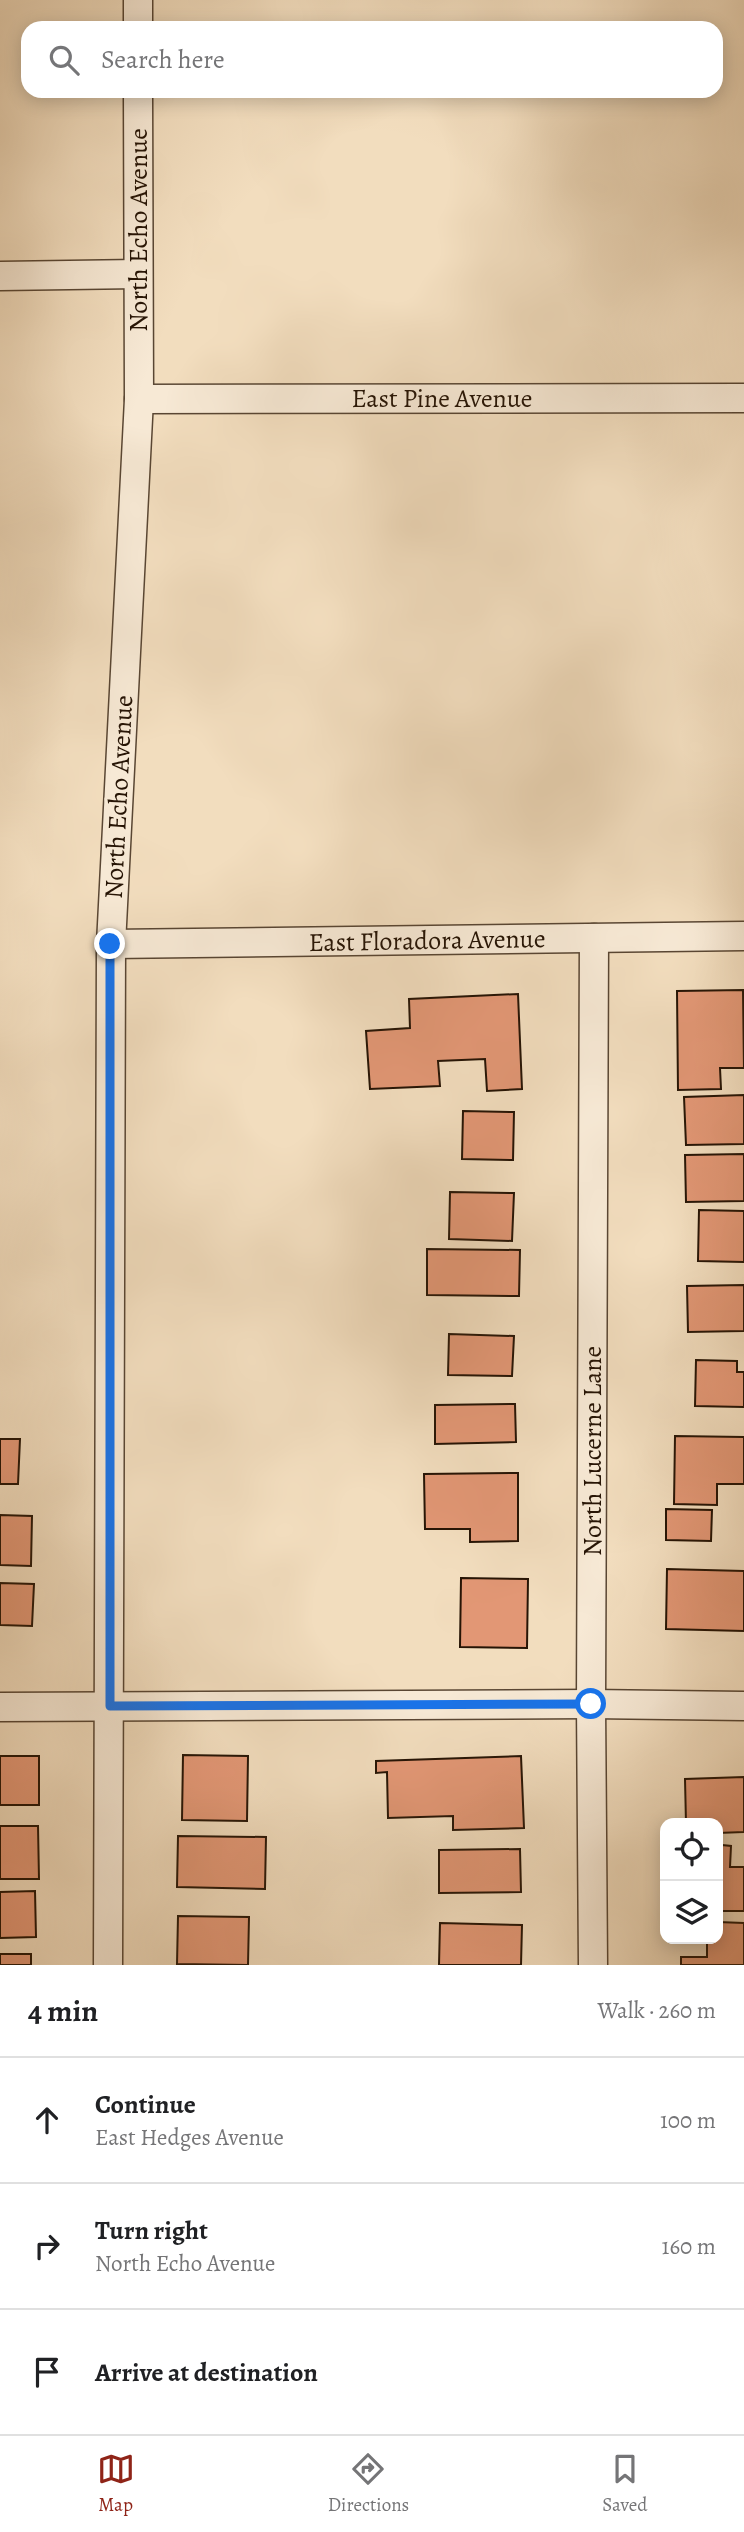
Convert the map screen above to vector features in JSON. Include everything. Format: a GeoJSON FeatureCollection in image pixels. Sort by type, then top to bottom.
{"type":"FeatureCollection","features":[{"type":"Feature","properties":{"kind":"street"},"geometry":{"type":"LineString","coordinates":[[138,0],[138,21]]}},
{"type":"Feature","properties":{"kind":"street","name":"North Echo Avenue"},"geometry":{"type":"LineString","coordinates":[[108,1965],[110,944],[139,399],[138,98]]}},
{"type":"Feature","properties":{"kind":"street"},"geometry":{"type":"LineString","coordinates":[[0,276],[138,274]]}},
{"type":"Feature","properties":{"kind":"street","name":"East Pine Avenue"},"geometry":{"type":"LineString","coordinates":[[139,399],[744,398]]}},
{"type":"Feature","properties":{"kind":"street","name":"East Floradora Avenue"},"geometry":{"type":"LineString","coordinates":[[110,944],[744,936]]}},
{"type":"Feature","properties":{"kind":"street","name":"North Lucerne Lane"},"geometry":{"type":"LineString","coordinates":[[593,1965],[591,1704],[594,938]]}},
{"type":"Feature","properties":{"kind":"street"},"geometry":{"type":"LineString","coordinates":[[0,1707],[591,1704],[744,1706]]}},
{"type":"Feature","properties":{"kind":"building"},"geometry":{"type":"Polygon","coordinates":[[[743,990],[744,1068],[720,1068],[721,1089],[678,1090],[677,991],[743,990]]]}},
{"type":"Feature","properties":{"kind":"building"},"geometry":{"type":"Polygon","coordinates":[[[518,994],[522,1089],[487,1091],[485,1059],[438,1061],[440,1086],[370,1089],[366,1031],[410,1028],[409,999],[518,994]]]}},
{"type":"Feature","properties":{"kind":"building"},"geometry":{"type":"Polygon","coordinates":[[[744,1095],[744,1144],[686,1145],[684,1097],[744,1095]]]}},
{"type":"Feature","properties":{"kind":"building"},"geometry":{"type":"Polygon","coordinates":[[[463,1111],[514,1112],[513,1160],[462,1159],[463,1111]]]}},
{"type":"Feature","properties":{"kind":"building"},"geometry":{"type":"Polygon","coordinates":[[[744,1154],[744,1201],[686,1202],[685,1155],[744,1154]]]}},
{"type":"Feature","properties":{"kind":"building"},"geometry":{"type":"Polygon","coordinates":[[[450,1192],[514,1193],[512,1241],[449,1239],[450,1192]]]}},
{"type":"Feature","properties":{"kind":"building"},"geometry":{"type":"Polygon","coordinates":[[[699,1210],[744,1211],[744,1262],[698,1261],[699,1210]]]}},
{"type":"Feature","properties":{"kind":"building"},"geometry":{"type":"Polygon","coordinates":[[[427,1249],[520,1250],[519,1296],[427,1295],[427,1249]]]}},
{"type":"Feature","properties":{"kind":"building"},"geometry":{"type":"Polygon","coordinates":[[[744,1285],[744,1331],[688,1332],[687,1286],[744,1285]]]}},
{"type":"Feature","properties":{"kind":"building"},"geometry":{"type":"Polygon","coordinates":[[[449,1334],[514,1336],[512,1376],[448,1375],[449,1334]]]}},
{"type":"Feature","properties":{"kind":"building"},"geometry":{"type":"Polygon","coordinates":[[[696,1360],[737,1361],[737,1372],[744,1372],[744,1407],[695,1406],[696,1360]]]}},
{"type":"Feature","properties":{"kind":"building"},"geometry":{"type":"Polygon","coordinates":[[[515,1404],[516,1442],[435,1444],[435,1405],[515,1404]]]}},
{"type":"Feature","properties":{"kind":"building"},"geometry":{"type":"Polygon","coordinates":[[[675,1436],[744,1437],[744,1484],[717,1484],[717,1505],[674,1504],[675,1436]]]}},
{"type":"Feature","properties":{"kind":"building"},"geometry":{"type":"Polygon","coordinates":[[[0,1439],[20,1439],[18,1484],[0,1484],[0,1439]]]}},
{"type":"Feature","properties":{"kind":"building"},"geometry":{"type":"Polygon","coordinates":[[[518,1473],[518,1541],[470,1542],[470,1529],[425,1529],[424,1474],[518,1473]]]}},
{"type":"Feature","properties":{"kind":"building"},"geometry":{"type":"Polygon","coordinates":[[[666,1509],[712,1510],[711,1541],[666,1540],[666,1509]]]}},
{"type":"Feature","properties":{"kind":"building"},"geometry":{"type":"Polygon","coordinates":[[[0,1515],[32,1516],[31,1566],[0,1565],[0,1515]]]}},
{"type":"Feature","properties":{"kind":"building"},"geometry":{"type":"Polygon","coordinates":[[[667,1569],[744,1571],[744,1631],[666,1629],[667,1569]]]}},
{"type":"Feature","properties":{"kind":"building"},"geometry":{"type":"Polygon","coordinates":[[[461,1578],[528,1579],[527,1648],[460,1647],[461,1578]]]}},
{"type":"Feature","properties":{"kind":"building"},"geometry":{"type":"Polygon","coordinates":[[[0,1583],[34,1584],[32,1626],[0,1625],[0,1583]]]}},
{"type":"Feature","properties":{"kind":"building"},"geometry":{"type":"Polygon","coordinates":[[[183,1755],[248,1756],[247,1821],[182,1820],[183,1755]]]}},
{"type":"Feature","properties":{"kind":"building"},"geometry":{"type":"Polygon","coordinates":[[[0,1756],[39,1756],[39,1805],[0,1805],[0,1756]]]}},
{"type":"Feature","properties":{"kind":"building"},"geometry":{"type":"Polygon","coordinates":[[[521,1756],[524,1828],[453,1830],[453,1816],[388,1818],[387,1772],[376,1773],[376,1761],[521,1756]]]}},
{"type":"Feature","properties":{"kind":"building"},"geometry":{"type":"Polygon","coordinates":[[[744,1777],[744,1832],[723,1833],[723,1818],[686,1818],[685,1779],[744,1777]]]}},
{"type":"Feature","properties":{"kind":"building"},"geometry":{"type":"Polygon","coordinates":[[[0,1826],[38,1826],[39,1879],[0,1879],[0,1826]]]}},
{"type":"Feature","properties":{"kind":"building"},"geometry":{"type":"Polygon","coordinates":[[[178,1836],[266,1837],[265,1889],[177,1887],[178,1836]]]}},
{"type":"Feature","properties":{"kind":"building"},"geometry":{"type":"Polygon","coordinates":[[[723,1845],[731,1846],[730,1867],[744,1867],[744,1911],[723,1911],[723,1845]]]}},
{"type":"Feature","properties":{"kind":"building"},"geometry":{"type":"Polygon","coordinates":[[[520,1849],[521,1892],[439,1893],[439,1850],[520,1849]]]}},
{"type":"Feature","properties":{"kind":"building"},"geometry":{"type":"Polygon","coordinates":[[[35,1891],[36,1937],[0,1938],[0,1892],[35,1891]]]}},
{"type":"Feature","properties":{"kind":"building"},"geometry":{"type":"Polygon","coordinates":[[[178,1916],[249,1917],[248,1965],[177,1964],[178,1916]]]}},
{"type":"Feature","properties":{"kind":"building"},"geometry":{"type":"Polygon","coordinates":[[[723,1922],[744,1923],[744,1965],[681,1965],[681,1957],[707,1957],[707,1944],[723,1944],[723,1922]]]}},
{"type":"Feature","properties":{"kind":"building"},"geometry":{"type":"Polygon","coordinates":[[[440,1923],[522,1925],[521,1965],[439,1965],[440,1923]]]}},
{"type":"Feature","properties":{"kind":"building"},"geometry":{"type":"Polygon","coordinates":[[[0,1954],[31,1954],[31,1965],[0,1965],[0,1954]]]}},
{"type":"Feature","properties":{"kind":"route"},"geometry":{"type":"LineString","coordinates":[[110,944],[110,1706],[591,1704]]}}]}
